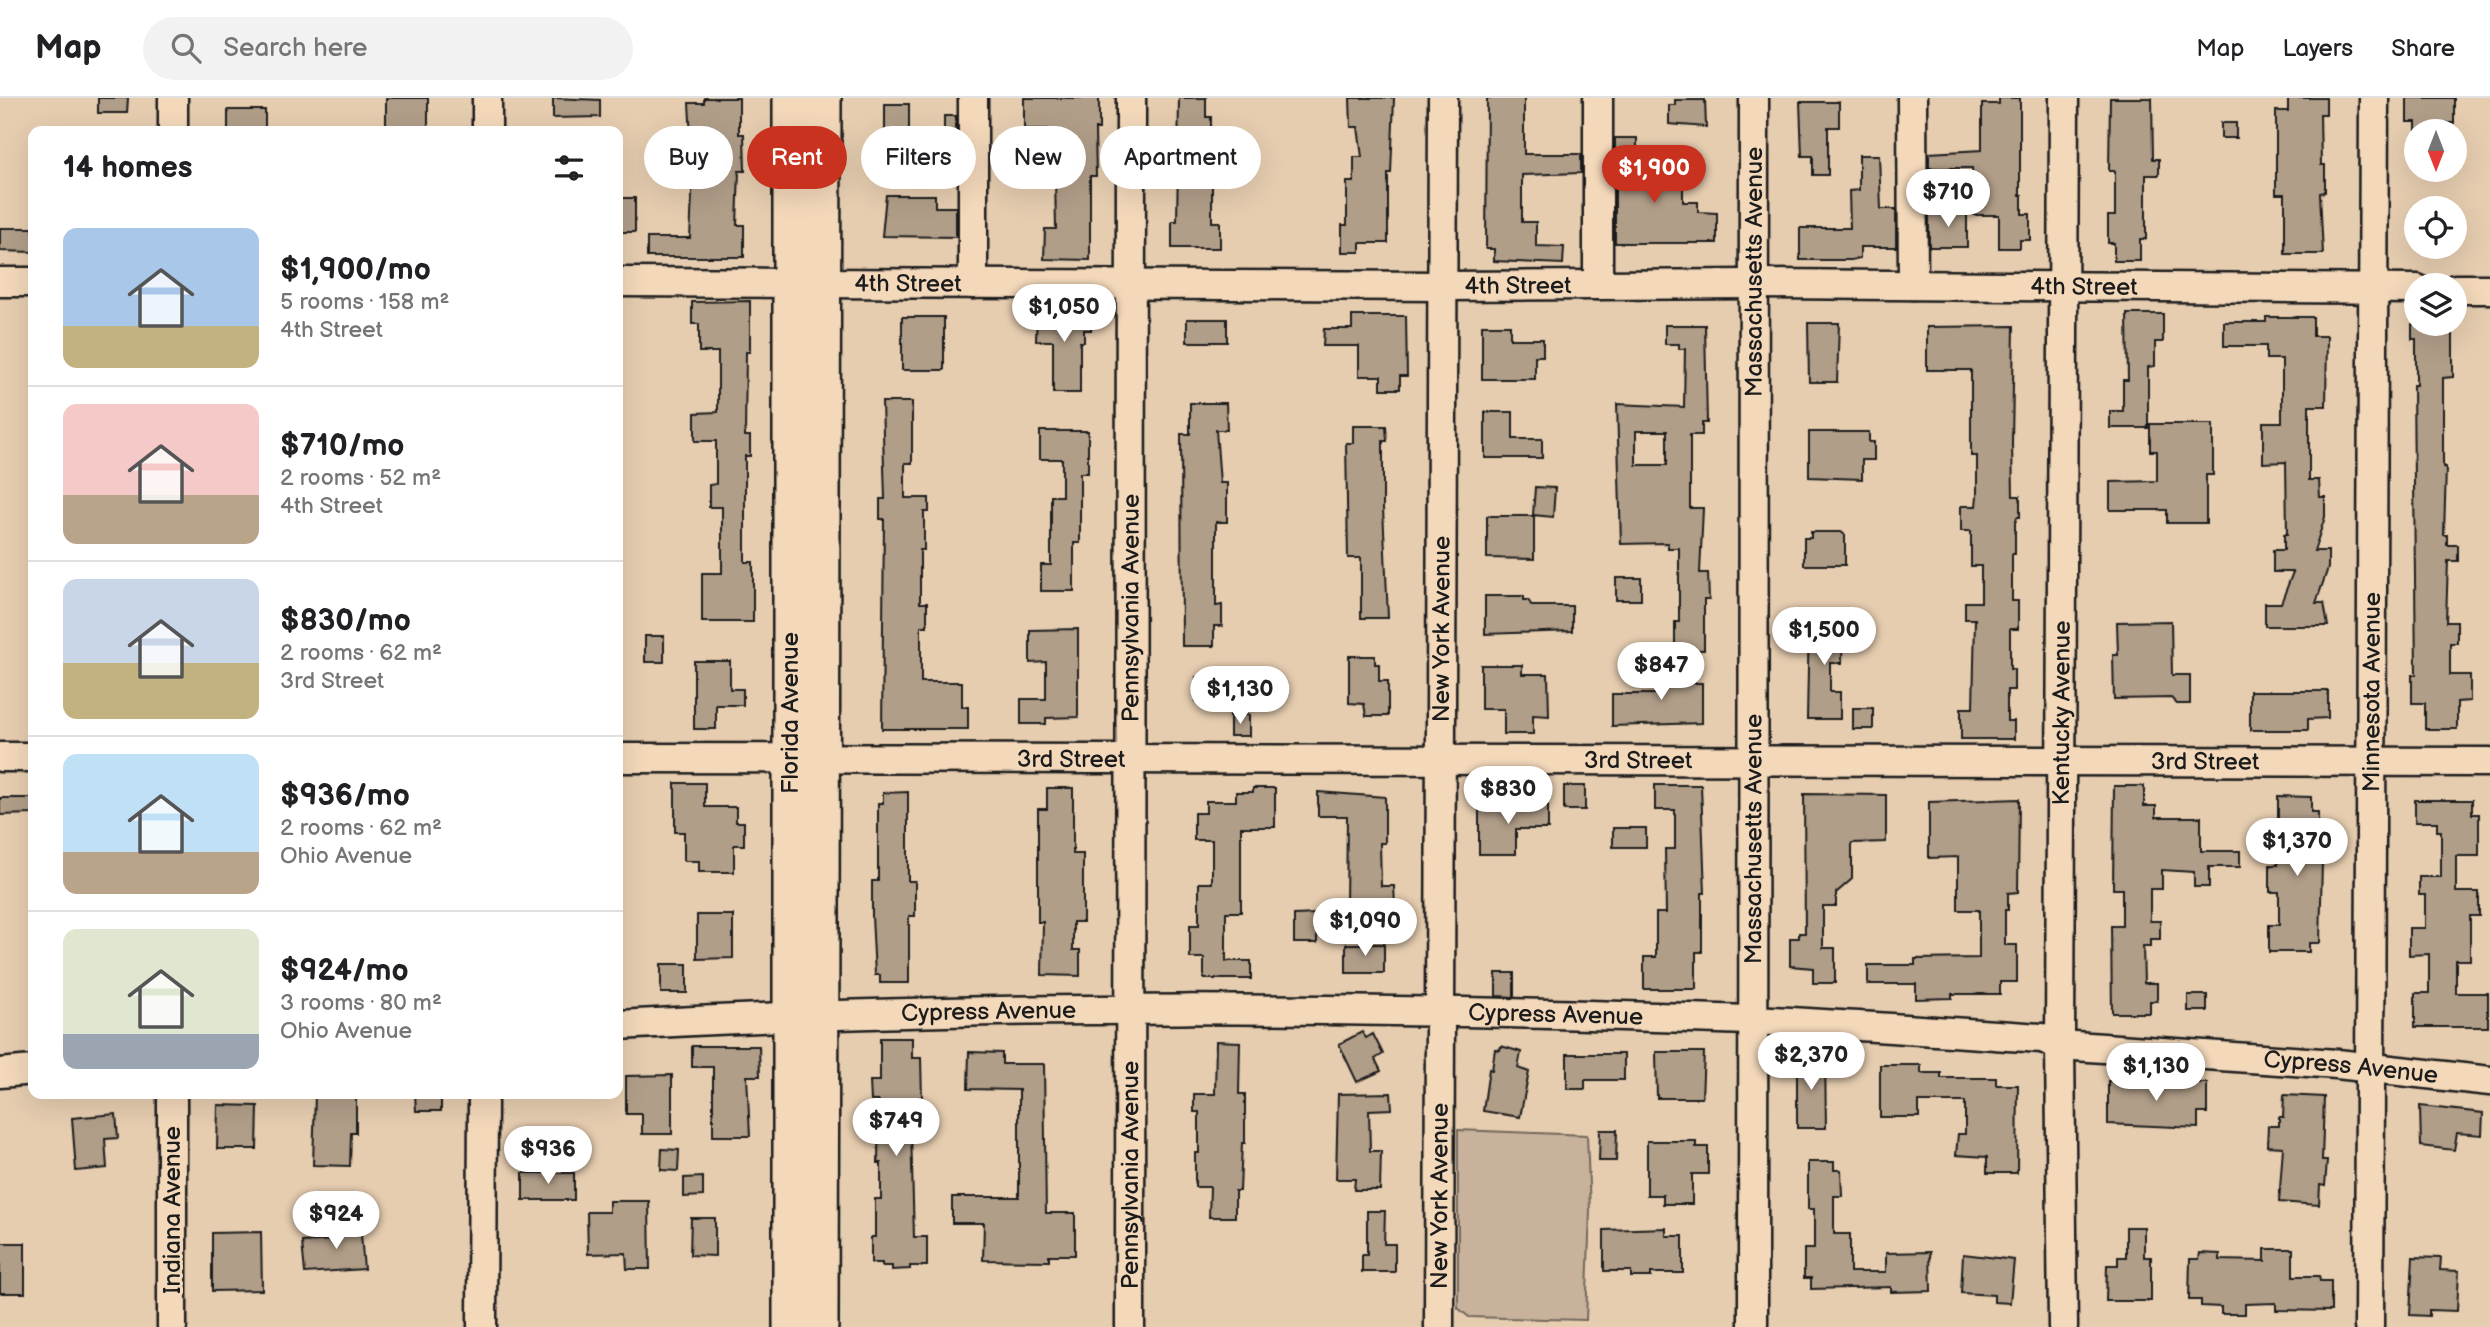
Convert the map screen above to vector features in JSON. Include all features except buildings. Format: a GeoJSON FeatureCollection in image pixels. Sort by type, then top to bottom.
{"type":"FeatureCollection","features":[{"type":"Feature","properties":{"kind":"main road","name":"Florida Avenue"},"geometry":{"type":"LineString","coordinates":[[791,98],[806,283],[805,1017],[791,1327]]}},
{"type":"Feature","properties":{"kind":"main road","name":"Florida Avenue"},"geometry":{"type":"LineString","coordinates":[[806,283],[823,98]]}},
{"type":"Feature","properties":{"kind":"main road","name":"Florida Avenue"},"geometry":{"type":"LineString","coordinates":[[805,1017],[820,1327]]}},
{"type":"Feature","properties":{"kind":"street"},"geometry":{"type":"LineString","coordinates":[[173,98],[173,126]]}},
{"type":"Feature","properties":{"kind":"street"},"geometry":{"type":"LineString","coordinates":[[487,98],[487,126]]}},
{"type":"Feature","properties":{"kind":"street"},"geometry":{"type":"LineString","coordinates":[[973,98],[973,284]]}},
{"type":"Feature","properties":{"kind":"street","name":"Pennsylvania Avenue"},"geometry":{"type":"LineString","coordinates":[[1130,1327],[1128,1011],[1131,98]]}},
{"type":"Feature","properties":{"kind":"street","name":"New York Avenue"},"geometry":{"type":"LineString","coordinates":[[1439,1327],[1443,98]]}},
{"type":"Feature","properties":{"kind":"street"},"geometry":{"type":"LineString","coordinates":[[1598,98],[1598,285]]}},
{"type":"Feature","properties":{"kind":"street","name":"Massachusetts Avenue"},"geometry":{"type":"LineString","coordinates":[[1753,1327],[1754,98]]}},
{"type":"Feature","properties":{"kind":"street"},"geometry":{"type":"LineString","coordinates":[[1912,98],[1913,285]]}},
{"type":"Feature","properties":{"kind":"street","name":"Kentucky Avenue"},"geometry":{"type":"LineString","coordinates":[[2063,1327],[2060,1045],[2064,98]]}},
{"type":"Feature","properties":{"kind":"street","name":"Minnesota Avenue"},"geometry":{"type":"LineString","coordinates":[[2369,1327],[2374,98]]}},
{"type":"Feature","properties":{"kind":"street"},"geometry":{"type":"LineString","coordinates":[[0,282],[28,282]]}},
{"type":"Feature","properties":{"kind":"street","name":"4th Street"},"geometry":{"type":"LineString","coordinates":[[623,282],[1443,286],[1754,284],[2404,289]]}},
{"type":"Feature","properties":{"kind":"street"},"geometry":{"type":"LineString","coordinates":[[2467,289],[2490,289]]}},
{"type":"Feature","properties":{"kind":"street"},"geometry":{"type":"LineString","coordinates":[[0,757],[28,757]]}},
{"type":"Feature","properties":{"kind":"street","name":"3rd Street"},"geometry":{"type":"LineString","coordinates":[[623,758],[2490,762]]}},
{"type":"Feature","properties":{"kind":"street","name":"Cypress Avenue"},"geometry":{"type":"LineString","coordinates":[[623,1025],[805,1017],[1128,1011],[1440,1012],[1752,1021],[2042,1038],[2060,1045],[2337,1064],[2369,1070],[2490,1081]]}},
{"type":"Feature","properties":{"kind":"street"},"geometry":{"type":"LineString","coordinates":[[0,1073],[28,1070]]}},
{"type":"Feature","properties":{"kind":"street","name":"Indiana Avenue"},"geometry":{"type":"LineString","coordinates":[[172,1099],[172,1327]]}},
{"type":"Feature","properties":{"kind":"street"},"geometry":{"type":"LineString","coordinates":[[482,1327],[483,1099]]}},
{"type":"Feature","properties":{"kind":"shaded area"},"geometry":{"type":"Polygon","coordinates":[[[1458,1130],[1587,1135],[1590,1211],[1586,1320],[1469,1317],[1458,1308],[1458,1130]]]}}]}
